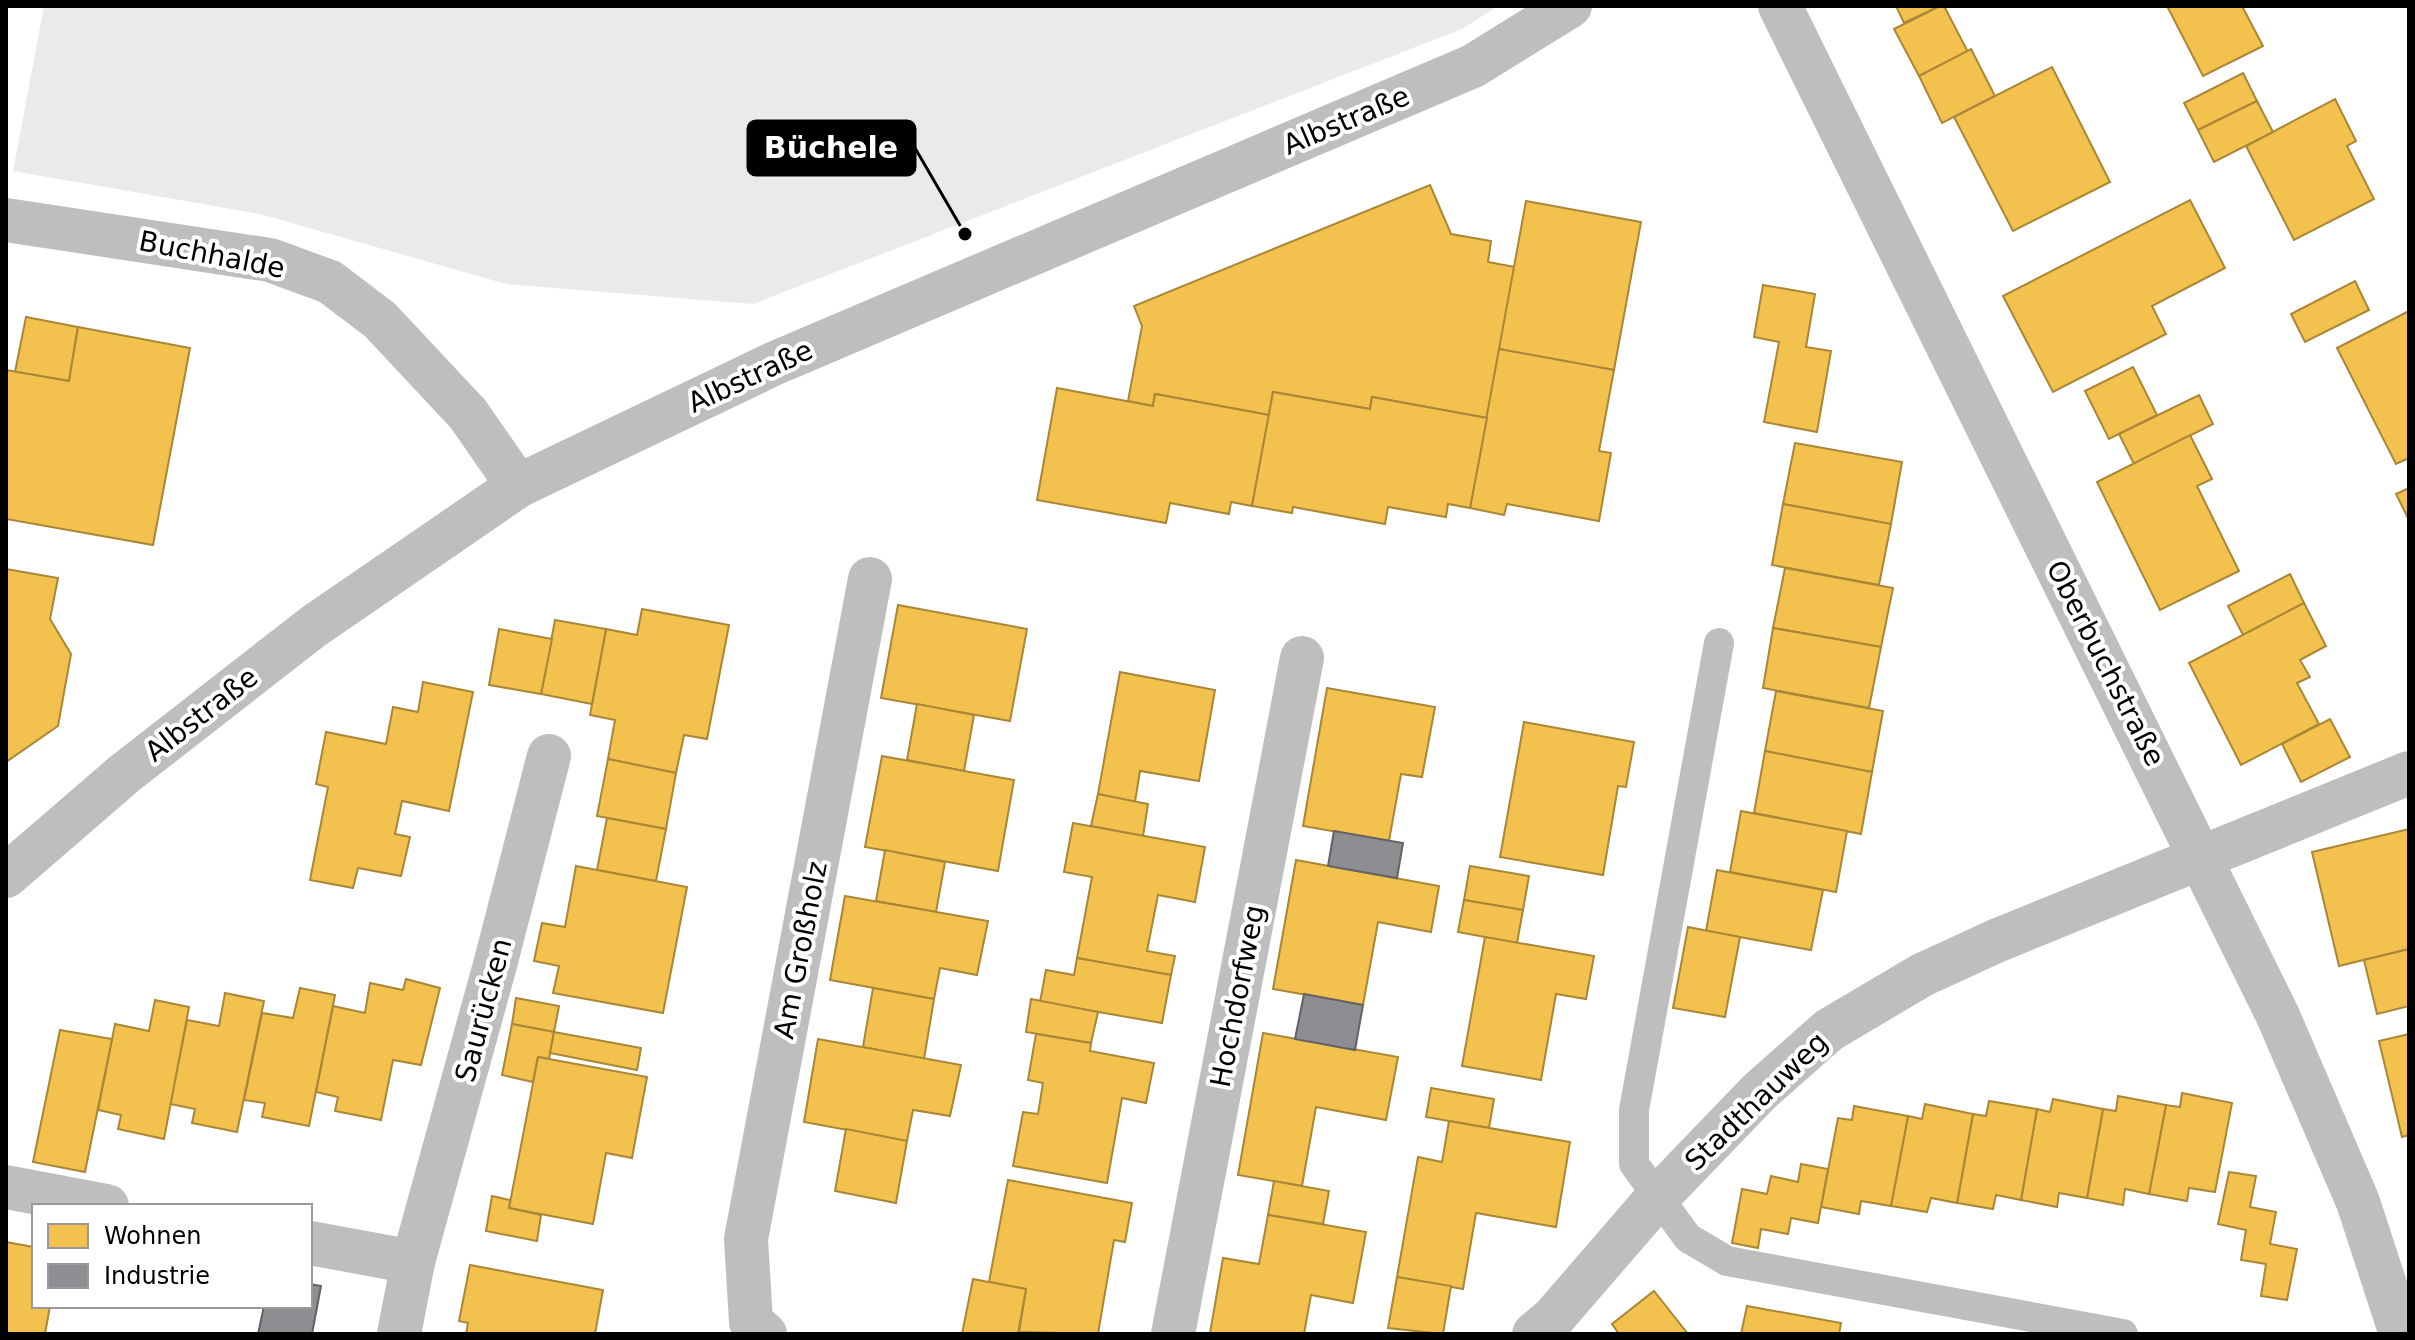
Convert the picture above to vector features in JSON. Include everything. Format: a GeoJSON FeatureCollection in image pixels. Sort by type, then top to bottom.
{"type":"FeatureCollection","features":[{"type":"Feature","properties":{"kind":"street","name":"Albstraße"},"geometry":{"type":"LineString","coordinates":[[6,876],[124,774],[314,626],[518,486],[773,364],[1473,66],[1570,6]]}},
{"type":"Feature","properties":{"kind":"street","name":"Oberbuchstraße"},"geometry":{"type":"LineString","coordinates":[[1780,6],[2202,855],[2278,1016],[2358,1202],[2401,1334]]}},
{"type":"Feature","properties":{"kind":"street","name":"Buchhalde"},"geometry":{"type":"LineString","coordinates":[[6,220],[270,260],[330,282],[380,320],[468,414],[518,486]]}},
{"type":"Feature","properties":{"kind":"street","name":"Am Großholz"},"geometry":{"type":"LineString","coordinates":[[758,1328],[746,1239],[870,579]]}},
{"type":"Feature","properties":{"kind":"street","name":"Hochdorfweg"},"geometry":{"type":"LineString","coordinates":[[1173,1334],[1302,658]]}},
{"type":"Feature","properties":{"kind":"street","name":"Saurücken"},"geometry":{"type":"LineString","coordinates":[[399,1334],[413,1262],[549,756]]}},
{"type":"Feature","properties":{"kind":"street","name":"Stadthauweg"},"geometry":{"type":"LineString","coordinates":[[1534,1334],[1554,1317],[1656,1199],[1759,1092],[1829,1030],[1922,975],[2202,855],[2409,773]]}},
{"type":"Feature","properties":{"kind":"street"},"geometry":{"type":"LineString","coordinates":[[6,1187],[96,1204]]}},
{"type":"Feature","properties":{"kind":"street"},"geometry":{"type":"LineString","coordinates":[[312,1243],[413,1262]]}},
{"type":"Feature","properties":{"kind":"lane"},"geometry":{"type":"LineString","coordinates":[[1719,643],[1634,1110],[1634,1164],[1656,1199],[1688,1238],[1727,1261],[2123,1334]]}},
{"type":"Feature","properties":{"kind":"shaded area"},"geometry":{"type":"Polygon","coordinates":[[[44,6],[1498,6],[1462,29],[753,304],[506,284],[260,214],[13,171],[44,6]]]}},
{"type":"Feature","properties":{"kind":"building: Wohnen"},"geometry":{"type":"Polygon","coordinates":[[[1896,6],[1940,6],[1904,23],[1896,6]]]}},
{"type":"Feature","properties":{"kind":"building: Wohnen"},"geometry":{"type":"Polygon","coordinates":[[[1944,6],[1968,52],[1919,76],[1894,29],[1944,6]]]}},
{"type":"Feature","properties":{"kind":"building: Wohnen"},"geometry":{"type":"Polygon","coordinates":[[[2167,6],[2242,6],[2263,46],[2203,76],[2167,6]]]}},
{"type":"Feature","properties":{"kind":"building: Wohnen"},"geometry":{"type":"Polygon","coordinates":[[[1971,49],[1995,96],[1942,123],[1919,76],[1971,49]]]}},
{"type":"Feature","properties":{"kind":"building: Wohnen"},"geometry":{"type":"Polygon","coordinates":[[[2052,67],[2110,182],[2013,231],[1954,117],[2052,67]]]}},
{"type":"Feature","properties":{"kind":"building: Wohnen"},"geometry":{"type":"Polygon","coordinates":[[[2243,73],[2257,101],[2198,130],[2184,103],[2243,73]]]}},
{"type":"Feature","properties":{"kind":"building: Wohnen"},"geometry":{"type":"Polygon","coordinates":[[[2335,99],[2356,141],[2347,146],[2374,199],[2294,240],[2246,146],[2335,99]]]}},
{"type":"Feature","properties":{"kind":"building: Wohnen"},"geometry":{"type":"Polygon","coordinates":[[[2257,101],[2273,132],[2214,162],[2198,130],[2257,101]]]}},
{"type":"Feature","properties":{"kind":"building: Wohnen"},"geometry":{"type":"Polygon","coordinates":[[[1430,185],[1451,234],[1491,241],[1488,262],[1515,267],[1487,418],[1372,397],[1370,409],[1273,392],[1269,415],[1155,394],[1153,406],[1128,401],[1142,326],[1134,306],[1430,185]]]}},
{"type":"Feature","properties":{"kind":"building: Wohnen"},"geometry":{"type":"Polygon","coordinates":[[[2190,200],[2225,268],[2152,306],[2166,334],[2053,392],[2003,296],[2190,200]]]}},
{"type":"Feature","properties":{"kind":"building: Wohnen"},"geometry":{"type":"Polygon","coordinates":[[[1526,201],[1641,222],[1614,370],[1499,349],[1526,201]]]}},
{"type":"Feature","properties":{"kind":"building: Wohnen"},"geometry":{"type":"Polygon","coordinates":[[[2355,281],[2369,310],[2305,342],[2291,314],[2355,281]]]}},
{"type":"Feature","properties":{"kind":"building: Wohnen"},"geometry":{"type":"Polygon","coordinates":[[[1763,285],[1815,294],[1806,347],[1831,351],[1817,432],[1764,422],[1779,342],[1754,337],[1763,285]]]}},
{"type":"Feature","properties":{"kind":"building: Wohnen"},"geometry":{"type":"Polygon","coordinates":[[[2409,311],[2409,458],[2396,464],[2337,348],[2409,311]]]}},
{"type":"Feature","properties":{"kind":"building: Wohnen"},"geometry":{"type":"Polygon","coordinates":[[[26,317],[78,327],[69,381],[15,372],[26,317]]]}},
{"type":"Feature","properties":{"kind":"building: Wohnen"},"geometry":{"type":"Polygon","coordinates":[[[78,327],[190,348],[153,545],[6,519],[6,370],[69,381],[78,327]]]}},
{"type":"Feature","properties":{"kind":"building: Wohnen"},"geometry":{"type":"Polygon","coordinates":[[[1499,349],[1614,370],[1599,451],[1611,453],[1599,521],[1507,504],[1504,515],[1470,508],[1499,349]]]}},
{"type":"Feature","properties":{"kind":"building: Wohnen"},"geometry":{"type":"Polygon","coordinates":[[[2133,367],[2157,415],[2109,439],[2085,391],[2133,367]]]}},
{"type":"Feature","properties":{"kind":"building: Wohnen"},"geometry":{"type":"Polygon","coordinates":[[[1057,388],[1153,406],[1155,394],[1269,415],[1252,506],[1231,502],[1229,514],[1170,503],[1166,523],[1037,500],[1057,388]]]}},
{"type":"Feature","properties":{"kind":"building: Wohnen"},"geometry":{"type":"Polygon","coordinates":[[[1273,392],[1370,409],[1372,397],[1487,418],[1470,508],[1448,504],[1446,517],[1388,507],[1385,524],[1293,507],[1292,513],[1252,506],[1273,392]]]}},
{"type":"Feature","properties":{"kind":"building: Wohnen"},"geometry":{"type":"Polygon","coordinates":[[[2199,395],[2213,424],[2134,464],[2119,434],[2199,395]]]}},
{"type":"Feature","properties":{"kind":"building: Wohnen"},"geometry":{"type":"Polygon","coordinates":[[[2190,435],[2212,479],[2197,486],[2239,571],[2160,610],[2097,482],[2190,435]]]}},
{"type":"Feature","properties":{"kind":"building: Wohnen"},"geometry":{"type":"Polygon","coordinates":[[[1795,443],[1902,462],[1891,524],[1783,504],[1795,443]]]}},
{"type":"Feature","properties":{"kind":"building: Wohnen"},"geometry":{"type":"Polygon","coordinates":[[[2409,488],[2409,520],[2396,494],[2409,488]]]}},
{"type":"Feature","properties":{"kind":"building: Wohnen"},"geometry":{"type":"Polygon","coordinates":[[[1783,504],[1891,524],[1879,585],[1772,565],[1783,504]]]}},
{"type":"Feature","properties":{"kind":"building: Wohnen"},"geometry":{"type":"Polygon","coordinates":[[[1785,568],[1893,588],[1881,647],[1773,628],[1785,568]]]}},
{"type":"Feature","properties":{"kind":"building: Wohnen"},"geometry":{"type":"Polygon","coordinates":[[[6,569],[58,578],[50,619],[71,654],[58,726],[6,762],[6,569]]]}},
{"type":"Feature","properties":{"kind":"building: Wohnen"},"geometry":{"type":"Polygon","coordinates":[[[2290,574],[2304,603],[2243,635],[2228,606],[2290,574]]]}},
{"type":"Feature","properties":{"kind":"building: Wohnen"},"geometry":{"type":"Polygon","coordinates":[[[2304,603],[2326,646],[2300,660],[2310,677],[2297,683],[2319,724],[2241,765],[2189,663],[2304,603]]]}},
{"type":"Feature","properties":{"kind":"building: Wohnen"},"geometry":{"type":"Polygon","coordinates":[[[898,605],[1027,629],[1010,721],[881,698],[898,605]]]}},
{"type":"Feature","properties":{"kind":"building: Wohnen"},"geometry":{"type":"Polygon","coordinates":[[[642,609],[729,625],[707,739],[684,735],[676,773],[608,759],[615,720],[590,715],[606,629],[637,635],[642,609]]]}},
{"type":"Feature","properties":{"kind":"building: Wohnen"},"geometry":{"type":"Polygon","coordinates":[[[555,620],[606,629],[592,704],[541,694],[555,620]]]}},
{"type":"Feature","properties":{"kind":"building: Wohnen"},"geometry":{"type":"Polygon","coordinates":[[[1773,628],[1881,647],[1869,708],[1763,688],[1773,628]]]}},
{"type":"Feature","properties":{"kind":"building: Wohnen"},"geometry":{"type":"Polygon","coordinates":[[[499,629],[552,639],[541,694],[489,685],[499,629]]]}},
{"type":"Feature","properties":{"kind":"building: Wohnen"},"geometry":{"type":"Polygon","coordinates":[[[1120,672],[1215,690],[1199,781],[1140,771],[1135,802],[1098,794],[1120,672]]]}},
{"type":"Feature","properties":{"kind":"building: Wohnen"},"geometry":{"type":"Polygon","coordinates":[[[423,682],[473,692],[449,811],[402,801],[395,834],[410,837],[401,876],[358,868],[353,888],[310,880],[328,787],[316,784],[326,732],[386,744],[393,707],[418,712],[423,682]]]}},
{"type":"Feature","properties":{"kind":"building: Wohnen"},"geometry":{"type":"Polygon","coordinates":[[[1327,688],[1435,707],[1422,777],[1401,774],[1389,841],[1303,826],[1327,688]]]}},
{"type":"Feature","properties":{"kind":"building: Wohnen"},"geometry":{"type":"Polygon","coordinates":[[[1776,691],[1883,711],[1872,772],[1765,751],[1776,691]]]}},
{"type":"Feature","properties":{"kind":"building: Wohnen"},"geometry":{"type":"Polygon","coordinates":[[[917,704],[974,715],[964,771],[907,760],[917,704]]]}},
{"type":"Feature","properties":{"kind":"building: Wohnen"},"geometry":{"type":"Polygon","coordinates":[[[2330,719],[2350,757],[2301,782],[2282,744],[2330,719]]]}},
{"type":"Feature","properties":{"kind":"building: Wohnen"},"geometry":{"type":"Polygon","coordinates":[[[1524,722],[1634,742],[1626,787],[1618,786],[1603,875],[1500,857],[1524,722]]]}},
{"type":"Feature","properties":{"kind":"building: Wohnen"},"geometry":{"type":"Polygon","coordinates":[[[1765,751],[1872,772],[1861,834],[1754,813],[1765,751]]]}},
{"type":"Feature","properties":{"kind":"building: Wohnen"},"geometry":{"type":"Polygon","coordinates":[[[882,756],[1014,780],[998,871],[865,847],[882,756]]]}},
{"type":"Feature","properties":{"kind":"building: Wohnen"},"geometry":{"type":"Polygon","coordinates":[[[608,759],[676,773],[666,829],[597,816],[608,759]]]}},
{"type":"Feature","properties":{"kind":"building: Wohnen"},"geometry":{"type":"Polygon","coordinates":[[[1098,794],[1148,804],[1143,836],[1091,826],[1098,794]]]}},
{"type":"Feature","properties":{"kind":"building: Wohnen"},"geometry":{"type":"Polygon","coordinates":[[[1741,811],[1847,831],[1836,892],[1730,872],[1741,811]]]}},
{"type":"Feature","properties":{"kind":"building: Wohnen"},"geometry":{"type":"Polygon","coordinates":[[[607,818],[666,829],[656,881],[597,870],[607,818]]]}},
{"type":"Feature","properties":{"kind":"building: Wohnen"},"geometry":{"type":"Polygon","coordinates":[[[1073,823],[1205,847],[1195,902],[1158,895],[1147,951],[1175,956],[1171,975],[1077,958],[1092,877],[1064,872],[1073,823]]]}},
{"type":"Feature","properties":{"kind":"building: Wohnen"},"geometry":{"type":"Polygon","coordinates":[[[2409,829],[2409,949],[2339,966],[2312,852],[2409,829]]]}},
{"type":"Feature","properties":{"kind":"building: Wohnen"},"geometry":{"type":"Polygon","coordinates":[[[885,850],[945,862],[936,912],[876,901],[885,850]]]}},
{"type":"Feature","properties":{"kind":"building: Wohnen"},"geometry":{"type":"Polygon","coordinates":[[[1296,860],[1439,886],[1431,932],[1378,922],[1363,1005],[1273,989],[1296,860]]]}},
{"type":"Feature","properties":{"kind":"building: Wohnen"},"geometry":{"type":"Polygon","coordinates":[[[576,866],[687,887],[663,1013],[553,993],[559,966],[534,961],[542,923],[565,927],[576,866]]]}},
{"type":"Feature","properties":{"kind":"building: Wohnen"},"geometry":{"type":"Polygon","coordinates":[[[1470,866],[1529,876],[1523,910],[1464,900],[1470,866]]]}},
{"type":"Feature","properties":{"kind":"building: Wohnen"},"geometry":{"type":"Polygon","coordinates":[[[1717,870],[1823,890],[1811,950],[1706,931],[1717,870]]]}},
{"type":"Feature","properties":{"kind":"building: Wohnen"},"geometry":{"type":"Polygon","coordinates":[[[845,896],[988,921],[977,975],[940,968],[934,999],[830,980],[845,896]]]}},
{"type":"Feature","properties":{"kind":"building: Wohnen"},"geometry":{"type":"Polygon","coordinates":[[[1464,900],[1523,910],[1517,943],[1458,932],[1464,900]]]}},
{"type":"Feature","properties":{"kind":"building: Wohnen"},"geometry":{"type":"Polygon","coordinates":[[[1688,927],[1740,937],[1725,1017],[1673,1008],[1688,927]]]}},
{"type":"Feature","properties":{"kind":"building: Wohnen"},"geometry":{"type":"Polygon","coordinates":[[[1485,937],[1594,956],[1586,999],[1556,994],[1541,1080],[1462,1066],[1485,937]]]}},
{"type":"Feature","properties":{"kind":"building: Wohnen"},"geometry":{"type":"Polygon","coordinates":[[[2409,949],[2409,1006],[2377,1014],[2364,960],[2409,949]]]}},
{"type":"Feature","properties":{"kind":"building: Wohnen"},"geometry":{"type":"Polygon","coordinates":[[[1077,958],[1171,975],[1162,1023],[1040,1002],[1046,970],[1074,975],[1077,958]]]}},
{"type":"Feature","properties":{"kind":"building: Wohnen"},"geometry":{"type":"Polygon","coordinates":[[[406,979],[440,988],[421,1065],[393,1060],[381,1120],[335,1111],[338,1097],[316,1092],[333,1006],[365,1013],[370,983],[403,990],[406,979]]]}},
{"type":"Feature","properties":{"kind":"building: Wohnen"},"geometry":{"type":"Polygon","coordinates":[[[300,988],[335,995],[309,1126],[262,1117],[265,1103],[244,1100],[262,1013],[293,1018],[300,988]]]}},
{"type":"Feature","properties":{"kind":"building: Wohnen"},"geometry":{"type":"Polygon","coordinates":[[[873,988],[934,999],[924,1059],[863,1047],[873,988]]]}},
{"type":"Feature","properties":{"kind":"building: Wohnen"},"geometry":{"type":"Polygon","coordinates":[[[225,993],[264,1001],[237,1132],[192,1123],[195,1109],[170,1104],[187,1020],[219,1026],[225,993]]]}},
{"type":"Feature","properties":{"kind":"building: Wohnen"},"geometry":{"type":"Polygon","coordinates":[[[516,998],[559,1006],[554,1032],[512,1024],[516,998]]]}},
{"type":"Feature","properties":{"kind":"building: Wohnen"},"geometry":{"type":"Polygon","coordinates":[[[1031,999],[1098,1012],[1091,1043],[1026,1032],[1031,999]]]}},
{"type":"Feature","properties":{"kind":"building: Wohnen"},"geometry":{"type":"Polygon","coordinates":[[[155,1000],[189,1007],[164,1139],[118,1129],[121,1115],[98,1110],[115,1024],[149,1031],[155,1000]]]}},
{"type":"Feature","properties":{"kind":"building: Wohnen"},"geometry":{"type":"Polygon","coordinates":[[[512,1024],[554,1032],[549,1059],[538,1057],[533,1082],[502,1075],[512,1024]]]}},
{"type":"Feature","properties":{"kind":"building: Wohnen"},"geometry":{"type":"Polygon","coordinates":[[[60,1030],[112,1039],[85,1172],[33,1162],[60,1030]]]}},
{"type":"Feature","properties":{"kind":"building: Wohnen"},"geometry":{"type":"Polygon","coordinates":[[[554,1032],[641,1048],[637,1070],[550,1053],[554,1032]]]}},
{"type":"Feature","properties":{"kind":"building: Wohnen"},"geometry":{"type":"Polygon","coordinates":[[[1263,1033],[1398,1057],[1386,1120],[1316,1107],[1302,1186],[1238,1175],[1263,1033]]]}},
{"type":"Feature","properties":{"kind":"building: Wohnen"},"geometry":{"type":"Polygon","coordinates":[[[1036,1034],[1091,1043],[1090,1051],[1154,1063],[1146,1103],[1122,1098],[1107,1183],[1013,1166],[1023,1112],[1038,1114],[1043,1083],[1028,1080],[1036,1034]]]}},
{"type":"Feature","properties":{"kind":"building: Wohnen"},"geometry":{"type":"Polygon","coordinates":[[[2409,1034],[2409,1135],[2402,1137],[2379,1041],[2409,1034]]]}},
{"type":"Feature","properties":{"kind":"building: Wohnen"},"geometry":{"type":"Polygon","coordinates":[[[818,1039],[961,1065],[950,1116],[913,1110],[907,1141],[804,1122],[818,1039]]]}},
{"type":"Feature","properties":{"kind":"building: Wohnen"},"geometry":{"type":"Polygon","coordinates":[[[538,1057],[647,1077],[632,1158],[606,1153],[593,1224],[509,1208],[538,1057]]]}},
{"type":"Feature","properties":{"kind":"building: Wohnen"},"geometry":{"type":"Polygon","coordinates":[[[1431,1088],[1494,1099],[1489,1128],[1426,1117],[1431,1088]]]}},
{"type":"Feature","properties":{"kind":"building: Wohnen"},"geometry":{"type":"Polygon","coordinates":[[[2182,1093],[2232,1103],[2215,1192],[2189,1188],[2187,1201],[2149,1194],[2166,1105],[2180,1107],[2182,1093]]]}},
{"type":"Feature","properties":{"kind":"building: Wohnen"},"geometry":{"type":"Polygon","coordinates":[[[2118,1096],[2166,1105],[2149,1194],[2125,1189],[2123,1205],[2087,1198],[2103,1109],[2116,1111],[2118,1096]]]}},
{"type":"Feature","properties":{"kind":"building: Wohnen"},"geometry":{"type":"Polygon","coordinates":[[[2053,1099],[2103,1109],[2087,1198],[2059,1193],[2057,1207],[2021,1200],[2037,1109],[2050,1112],[2053,1099]]]}},
{"type":"Feature","properties":{"kind":"building: Wohnen"},"geometry":{"type":"Polygon","coordinates":[[[1989,1101],[2037,1109],[2021,1200],[1996,1195],[1993,1209],[1957,1203],[1973,1114],[1986,1116],[1989,1101]]]}},
{"type":"Feature","properties":{"kind":"building: Wohnen"},"geometry":{"type":"Polygon","coordinates":[[[1925,1104],[1973,1114],[1957,1203],[1931,1198],[1927,1212],[1891,1206],[1908,1116],[1922,1119],[1925,1104]]]}},
{"type":"Feature","properties":{"kind":"building: Wohnen"},"geometry":{"type":"Polygon","coordinates":[[[1854,1106],[1908,1116],[1891,1206],[1861,1201],[1859,1214],[1821,1207],[1838,1118],[1852,1120],[1854,1106]]]}},
{"type":"Feature","properties":{"kind":"building: Wohnen"},"geometry":{"type":"Polygon","coordinates":[[[1449,1121],[1570,1142],[1556,1227],[1476,1213],[1463,1289],[1397,1277],[1418,1157],[1442,1162],[1449,1121]]]}},
{"type":"Feature","properties":{"kind":"building: Wohnen"},"geometry":{"type":"Polygon","coordinates":[[[846,1129],[907,1141],[896,1203],[835,1191],[846,1129]]]}},
{"type":"Feature","properties":{"kind":"building: Wohnen"},"geometry":{"type":"Polygon","coordinates":[[[1801,1164],[1828,1169],[1818,1223],[1791,1218],[1788,1234],[1761,1229],[1758,1248],[1732,1243],[1742,1189],[1767,1194],[1771,1176],[1798,1182],[1801,1164]]]}},
{"type":"Feature","properties":{"kind":"building: Wohnen"},"geometry":{"type":"Polygon","coordinates":[[[2229,1172],[2256,1176],[2250,1207],[2276,1212],[2270,1244],[2297,1249],[2287,1300],[2261,1296],[2266,1264],[2241,1260],[2246,1230],[2218,1224],[2229,1172]]]}},
{"type":"Feature","properties":{"kind":"building: Wohnen"},"geometry":{"type":"Polygon","coordinates":[[[1008,1180],[1132,1203],[1125,1242],[1114,1240],[1098,1334],[1019,1332],[1026,1289],[989,1282],[1008,1180]]]}},
{"type":"Feature","properties":{"kind":"building: Wohnen"},"geometry":{"type":"Polygon","coordinates":[[[1274,1181],[1329,1191],[1323,1224],[1268,1215],[1274,1181]]]}},
{"type":"Feature","properties":{"kind":"building: Wohnen"},"geometry":{"type":"Polygon","coordinates":[[[492,1196],[510,1200],[509,1208],[541,1215],[537,1241],[486,1231],[492,1196]]]}},
{"type":"Feature","properties":{"kind":"building: Wohnen"},"geometry":{"type":"Polygon","coordinates":[[[1268,1215],[1366,1232],[1353,1303],[1311,1295],[1304,1334],[1210,1333],[1223,1258],[1259,1264],[1268,1215]]]}},
{"type":"Feature","properties":{"kind":"building: Wohnen"},"geometry":{"type":"Polygon","coordinates":[[[6,1242],[32,1247],[32,1308],[50,1308],[45,1334],[6,1334],[6,1242]]]}},
{"type":"Feature","properties":{"kind":"building: Wohnen"},"geometry":{"type":"Polygon","coordinates":[[[470,1265],[603,1290],[595,1334],[466,1334],[468,1323],[459,1321],[470,1265]]]}},
{"type":"Feature","properties":{"kind":"building: Wohnen"},"geometry":{"type":"Polygon","coordinates":[[[1397,1277],[1451,1286],[1443,1334],[1388,1328],[1397,1277]]]}},
{"type":"Feature","properties":{"kind":"building: Wohnen"},"geometry":{"type":"Polygon","coordinates":[[[973,1279],[1026,1289],[1018,1334],[962,1334],[973,1279]]]}},
{"type":"Feature","properties":{"kind":"building: Wohnen"},"geometry":{"type":"Polygon","coordinates":[[[1654,1291],[1688,1334],[1619,1334],[1612,1324],[1654,1291]]]}},
{"type":"Feature","properties":{"kind":"building: Wohnen"},"geometry":{"type":"Polygon","coordinates":[[[1747,1306],[1841,1323],[1839,1334],[1741,1334],[1747,1306]]]}},
{"type":"Feature","properties":{"kind":"building: Industrie"},"geometry":{"type":"Polygon","coordinates":[[[1334,831],[1403,843],[1397,878],[1328,866],[1334,831]]]}},
{"type":"Feature","properties":{"kind":"building: Industrie"},"geometry":{"type":"Polygon","coordinates":[[[1304,994],[1363,1005],[1355,1050],[1295,1039],[1304,994]]]}},
{"type":"Feature","properties":{"kind":"building: Industrie"},"geometry":{"type":"Polygon","coordinates":[[[312,1284],[321,1286],[312,1334],[258,1334],[264,1308],[312,1308],[312,1284]]]}},
{"type":"Feature","properties":{"kind":"place","name":"Büchele"},"geometry":{"type":"Point","coordinates":[965,234]}}]}
